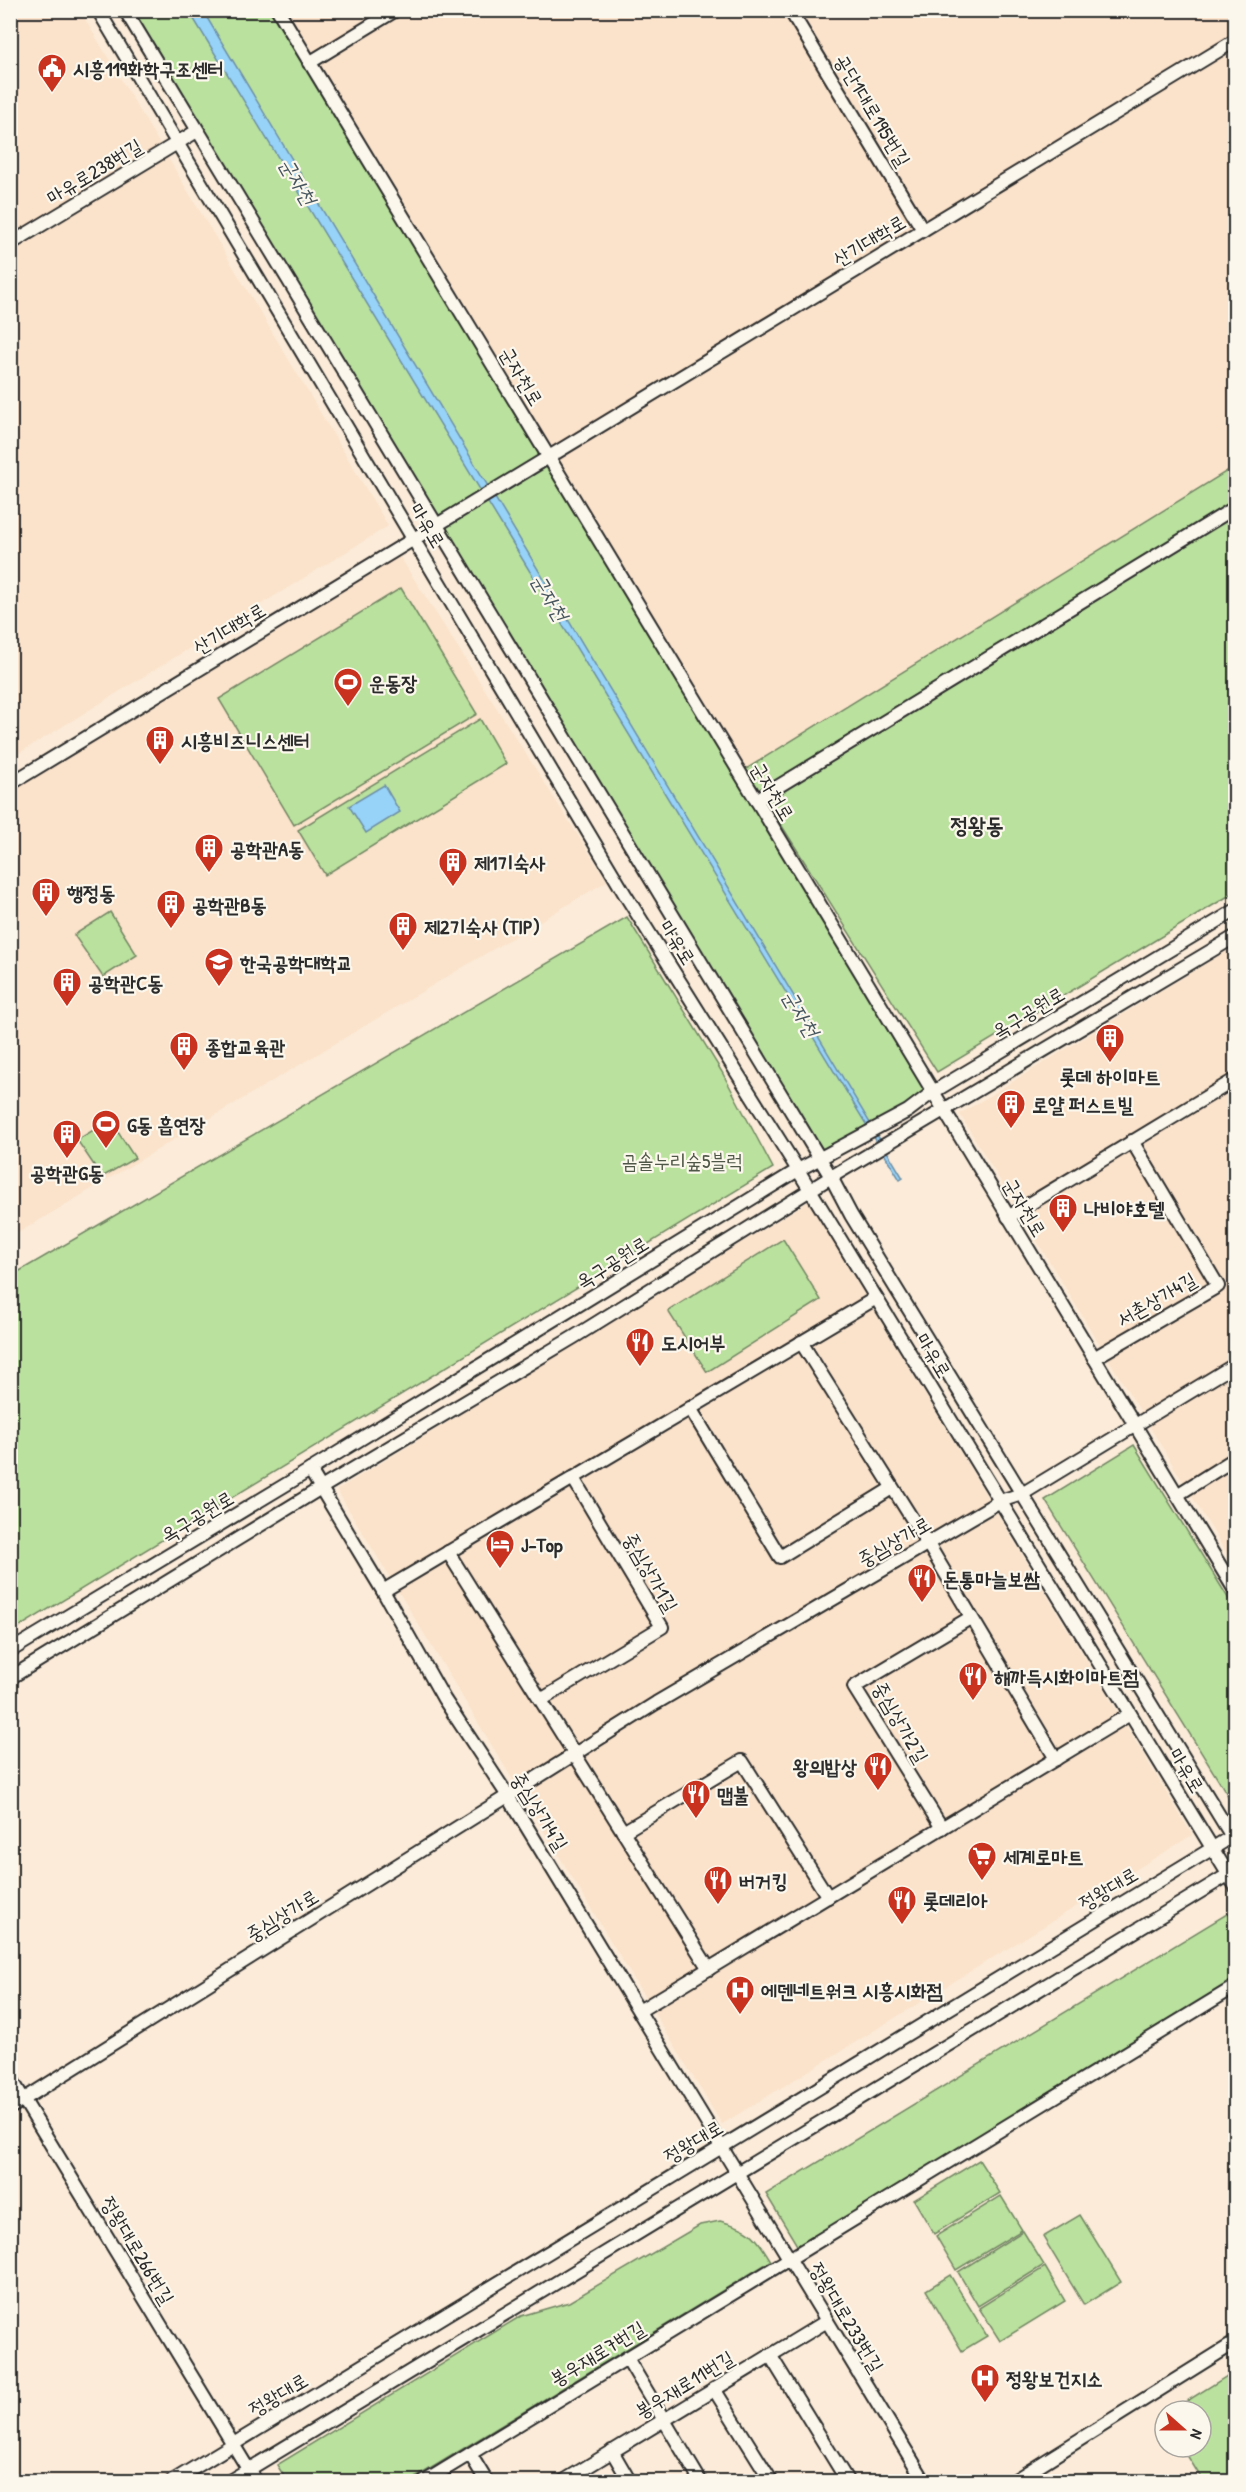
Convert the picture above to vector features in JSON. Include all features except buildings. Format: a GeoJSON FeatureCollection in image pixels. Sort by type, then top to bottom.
{"type":"FeatureCollection","features":[{"type":"Feature","properties":{"kind":"street","name":"마유로"},"geometry":{"type":"LineString","coordinates":[[98,10],[626,896],[811,1190],[1212,1848],[1232,1872],[1236,1887]]}},
{"type":"Feature","properties":{"kind":"street","name":"마유로"},"geometry":{"type":"LineString","coordinates":[[125,10],[435,526],[831,1177],[857,1225],[1234,1838]]}},
{"type":"Feature","properties":{"kind":"street","name":"군자천로"},"geometry":{"type":"LineString","coordinates":[[278,10],[1236,1592]]}},
{"type":"Feature","properties":{"kind":"street"},"geometry":{"type":"LineString","coordinates":[[309,63],[396,10]]}},
{"type":"Feature","properties":{"kind":"street","name":"공단1대로195번길"},"geometry":{"type":"LineString","coordinates":[[790,10],[923,230]]}},
{"type":"Feature","properties":{"kind":"street","name":"산기대학로"},"geometry":{"type":"LineString","coordinates":[[10,784],[1236,40]]}},
{"type":"Feature","properties":{"kind":"street","name":"마유로238번길"},"geometry":{"type":"LineString","coordinates":[[10,244],[197,131]]}},
{"type":"Feature","properties":{"kind":"street"},"geometry":{"type":"LineString","coordinates":[[756,800],[1236,507]]}},
{"type":"Feature","properties":{"kind":"street","name":"옥구공원로"},"geometry":{"type":"LineString","coordinates":[[10,1652],[798,1170],[908,1111],[933,1092],[1236,910]]}},
{"type":"Feature","properties":{"kind":"street","name":"옥구공원로"},"geometry":{"type":"LineString","coordinates":[[10,1678],[574,1337],[859,1160],[1236,936]]}},
{"type":"Feature","properties":{"kind":"street"},"geometry":{"type":"LineString","coordinates":[[1008,1217],[1236,1079]]}},
{"type":"Feature","properties":{"kind":"street","name":"서촌상가4길"},"geometry":{"type":"LineString","coordinates":[[1094,1358],[1218,1286],[1132,1142]]}},
{"type":"Feature","properties":{"kind":"street"},"geometry":{"type":"LineString","coordinates":[[383,1591],[876,1298]]}},
{"type":"Feature","properties":{"kind":"street"},"geometry":{"type":"LineString","coordinates":[[801,1342],[928,1544],[1056,1759]]}},
{"type":"Feature","properties":{"kind":"street","name":"중심상가로"},"geometry":{"type":"LineString","coordinates":[[10,2108],[574,1754],[1000,1501],[1022,1494],[1236,1364]]}},
{"type":"Feature","properties":{"kind":"street"},"geometry":{"type":"LineString","coordinates":[[690,1408],[780,1557],[892,1488]]}},
{"type":"Feature","properties":{"kind":"street"},"geometry":{"type":"LineString","coordinates":[[1177,1495],[1236,1458]]}},
{"type":"Feature","properties":{"kind":"street","name":"중심상가4길"},"geometry":{"type":"LineString","coordinates":[[310,1470],[383,1591],[444,1699],[508,1796],[737,2172]]}},
{"type":"Feature","properties":{"kind":"street","name":"중심상가1길"},"geometry":{"type":"LineString","coordinates":[[541,1701],[662,1626],[573,1478]]}},
{"type":"Feature","properties":{"kind":"street"},"geometry":{"type":"LineString","coordinates":[[448,1552],[709,1969]]}},
{"type":"Feature","properties":{"kind":"street","name":"중심상가2길"},"geometry":{"type":"LineString","coordinates":[[942,1828],[854,1688],[970,1618]]}},
{"type":"Feature","properties":{"kind":"street"},"geometry":{"type":"LineString","coordinates":[[639,2011],[1130,1714]]}},
{"type":"Feature","properties":{"kind":"street"},"geometry":{"type":"LineString","coordinates":[[623,1832],[742,1761],[828,1897]]}},
{"type":"Feature","properties":{"kind":"street","name":"정왕대로"},"geometry":{"type":"LineString","coordinates":[[171,2481],[1212,1848],[1234,1838]]}},
{"type":"Feature","properties":{"kind":"street"},"geometry":{"type":"LineString","coordinates":[[228,2481],[1232,1872]]}},
{"type":"Feature","properties":{"kind":"street","name":"봉우재로7번길"},"geometry":{"type":"LineString","coordinates":[[424,2481],[1236,1986]]}},
{"type":"Feature","properties":{"kind":"street","name":"정왕대로266번길"},"geometry":{"type":"LineString","coordinates":[[10,2077],[256,2481]]}},
{"type":"Feature","properties":{"kind":"street","name":"정왕대로233번길"},"geometry":{"type":"LineString","coordinates":[[737,2172],[924,2481]]}},
{"type":"Feature","properties":{"kind":"street","name":"봉우재로11번길"},"geometry":{"type":"LineString","coordinates":[[562,2481],[827,2320]]}},
{"type":"Feature","properties":{"kind":"street"},"geometry":{"type":"LineString","coordinates":[[1012,2481],[1236,2342]]}},
{"type":"Feature","properties":{"kind":"street"},"geometry":{"type":"LineString","coordinates":[[770,2355],[848,2481]]}},
{"type":"Feature","properties":{"kind":"street"},"geometry":{"type":"LineString","coordinates":[[627,2358],[701,2481]]}},
{"type":"Feature","properties":{"kind":"street"},"geometry":{"type":"LineString","coordinates":[[714,2389],[772,2481]]}},
{"type":"Feature","properties":{"kind":"street"},"geometry":{"type":"LineString","coordinates":[[612,2451],[630,2481]]}},
{"type":"Feature","properties":{"kind":"street"},"geometry":{"type":"LineString","coordinates":[[470,2454],[487,2481]]}},
{"type":"Feature","properties":{"kind":"shaded area"},"geometry":{"type":"Polygon","coordinates":[[[11,11],[80,11],[388,526],[11,758],[11,11]]]}},
{"type":"Feature","properties":{"kind":"shaded area"},"geometry":{"type":"Polygon","coordinates":[[[284,11],[1235,11],[1235,466],[746,769],[284,11]]]}},
{"type":"Feature","properties":{"kind":"shaded area","name":"한국공학대학교"},"geometry":{"type":"Polygon","coordinates":[[[396,551],[607,881],[11,1237],[11,792],[396,551]]]}},
{"type":"Feature","properties":{"kind":"shaded area"},"geometry":{"type":"Polygon","coordinates":[[[1235,946],[1235,1567],[960,1114],[1235,946]]]}},
{"type":"Feature","properties":{"kind":"shaded area"},"geometry":{"type":"Polygon","coordinates":[[[808,1202],[1192,1835],[722,2124],[337,1490],[808,1202]]]}},
{"type":"Feature","properties":{"kind":"green space"},"geometry":{"type":"Polygon","coordinates":[[[124,11],[278,11],[933,1092],[819,1158],[124,11]]]}},
{"type":"Feature","properties":{"kind":"green space"},"geometry":{"type":"Polygon","coordinates":[[[1235,466],[1235,892],[937,1072],[746,769],[1235,466]]]}},
{"type":"Feature","properties":{"kind":"green space","name":"운동장"},"geometry":{"type":"Polygon","coordinates":[[[401,588],[477,714],[294,825],[219,699],[401,588]]]}},
{"type":"Feature","properties":{"kind":"green space"},"geometry":{"type":"Polygon","coordinates":[[[480,719],[506,764],[325,875],[298,830],[480,719]]]}},
{"type":"Feature","properties":{"kind":"green space"},"geometry":{"type":"Polygon","coordinates":[[[110,912],[137,955],[103,977],[74,935],[110,912]]]}},
{"type":"Feature","properties":{"kind":"green space","name":"곰솔누리숲5블럭"},"geometry":{"type":"Polygon","coordinates":[[[627,917],[722,1072],[773,1168],[11,1632],[11,1276],[627,917]]]}},
{"type":"Feature","properties":{"kind":"green space","name":"G동 흡연장"},"geometry":{"type":"Polygon","coordinates":[[[110,1120],[135,1158],[102,1177],[77,1140],[110,1120]]]}},
{"type":"Feature","properties":{"kind":"green space"},"geometry":{"type":"Polygon","coordinates":[[[783,1239],[821,1300],[707,1372],[668,1311],[783,1239]]]}},
{"type":"Feature","properties":{"kind":"green space"},"geometry":{"type":"Polygon","coordinates":[[[1134,1445],[1235,1609],[1235,1807],[1045,1500],[1134,1445]]]}},
{"type":"Feature","properties":{"kind":"green space"},"geometry":{"type":"Polygon","coordinates":[[[1235,1909],[1235,1981],[798,2247],[766,2194],[1235,1909]]]}},
{"type":"Feature","properties":{"kind":"green space"},"geometry":{"type":"Polygon","coordinates":[[[979,2160],[1000,2193],[934,2234],[914,2200],[979,2160]]]}},
{"type":"Feature","properties":{"kind":"green space"},"geometry":{"type":"Polygon","coordinates":[[[1001,2196],[1022,2230],[956,2270],[936,2236],[1001,2196]]]}},
{"type":"Feature","properties":{"kind":"green space"},"geometry":{"type":"Polygon","coordinates":[[[1080,2215],[1121,2282],[1084,2305],[1043,2237],[1080,2215]]]}},
{"type":"Feature","properties":{"kind":"green space"},"geometry":{"type":"Polygon","coordinates":[[[720,2221],[746,2230],[761,2244],[771,2261],[410,2481],[287,2481],[277,2465],[521,2316],[569,2302],[700,2225],[720,2221]]]}},
{"type":"Feature","properties":{"kind":"green space"},"geometry":{"type":"Polygon","coordinates":[[[1023,2231],[1044,2265],[978,2306],[958,2272],[1023,2231]]]}},
{"type":"Feature","properties":{"kind":"green space"},"geometry":{"type":"Polygon","coordinates":[[[1045,2267],[1065,2301],[1000,2341],[979,2308],[1045,2267]]]}},
{"type":"Feature","properties":{"kind":"green space"},"geometry":{"type":"Polygon","coordinates":[[[950,2275],[987,2336],[962,2351],[926,2290],[950,2275]]]}},
{"type":"Feature","properties":{"kind":"green space"},"geometry":{"type":"Polygon","coordinates":[[[1235,2371],[1235,2481],[1203,2481],[1189,2459],[1213,2459],[1213,2399],[1190,2399],[1235,2371]]]}},
{"type":"Feature","properties":{"kind":"water","name":"군자천"},"geometry":{"type":"Polygon","coordinates":[[[189,11],[203,11],[903,1178],[900,1180],[189,11]]]}},
{"type":"Feature","properties":{"kind":"water"},"geometry":{"type":"Polygon","coordinates":[[[384,785],[400,812],[366,833],[349,806],[384,785]]]}},
{"type":"Feature","properties":{"kind":"place","name":"시흥119화학구조센터"},"geometry":{"type":"Point","coordinates":[52,94]}},
{"type":"Feature","properties":{"kind":"place","name":"운동장"},"geometry":{"type":"Point","coordinates":[348,708]}},
{"type":"Feature","properties":{"kind":"place","name":"시흥비즈니스센터"},"geometry":{"type":"Point","coordinates":[160,766]}},
{"type":"Feature","properties":{"kind":"place","name":"공학관A동"},"geometry":{"type":"Point","coordinates":[209,874]}},
{"type":"Feature","properties":{"kind":"place","name":"제1기숙사"},"geometry":{"type":"Point","coordinates":[453,888]}},
{"type":"Feature","properties":{"kind":"place","name":"행정동"},"geometry":{"type":"Point","coordinates":[46,918]}},
{"type":"Feature","properties":{"kind":"place","name":"공학관B동"},"geometry":{"type":"Point","coordinates":[171,930]}},
{"type":"Feature","properties":{"kind":"place","name":"제2기숙사 (TIP)"},"geometry":{"type":"Point","coordinates":[403,952]}},
{"type":"Feature","properties":{"kind":"place","name":"한국공학대학교"},"geometry":{"type":"Point","coordinates":[219,988]}},
{"type":"Feature","properties":{"kind":"place","name":"공학관C동"},"geometry":{"type":"Point","coordinates":[67,1008]}},
{"type":"Feature","properties":{"kind":"place","name":"롯데 하이마트"},"geometry":{"type":"Point","coordinates":[1110,1064]}},
{"type":"Feature","properties":{"kind":"place","name":"종합교육관"},"geometry":{"type":"Point","coordinates":[184,1072]}},
{"type":"Feature","properties":{"kind":"place","name":"로얄 퍼스트빌"},"geometry":{"type":"Point","coordinates":[1011,1130]}},
{"type":"Feature","properties":{"kind":"place","name":"G동 흡연장"},"geometry":{"type":"Point","coordinates":[106,1150]}},
{"type":"Feature","properties":{"kind":"place","name":"공학관G동"},"geometry":{"type":"Point","coordinates":[67,1160]}},
{"type":"Feature","properties":{"kind":"place","name":"나비야호텔"},"geometry":{"type":"Point","coordinates":[1063,1234]}},
{"type":"Feature","properties":{"kind":"place","name":"도시어부"},"geometry":{"type":"Point","coordinates":[640,1368]}},
{"type":"Feature","properties":{"kind":"place","name":"J-Top"},"geometry":{"type":"Point","coordinates":[500,1570]}},
{"type":"Feature","properties":{"kind":"place","name":"돈통마늘보쌈"},"geometry":{"type":"Point","coordinates":[922,1604]}},
{"type":"Feature","properties":{"kind":"place","name":"해까득시화이마트점"},"geometry":{"type":"Point","coordinates":[973,1702]}},
{"type":"Feature","properties":{"kind":"place","name":"왕의밥상"},"geometry":{"type":"Point","coordinates":[878,1792]}},
{"type":"Feature","properties":{"kind":"place","name":"맵불"},"geometry":{"type":"Point","coordinates":[696,1820]}},
{"type":"Feature","properties":{"kind":"place","name":"세계로마트"},"geometry":{"type":"Point","coordinates":[982,1882]}},
{"type":"Feature","properties":{"kind":"place","name":"버거킹"},"geometry":{"type":"Point","coordinates":[718,1906]}},
{"type":"Feature","properties":{"kind":"place","name":"롯데리아"},"geometry":{"type":"Point","coordinates":[902,1926]}},
{"type":"Feature","properties":{"kind":"place","name":"에덴네트워크 시흥시화점"},"geometry":{"type":"Point","coordinates":[740,2016]}},
{"type":"Feature","properties":{"kind":"place","name":"정왕보건지소"},"geometry":{"type":"Point","coordinates":[985,2404]}},
{"type":"Feature","properties":{"kind":"district","name":"정왕동"},"geometry":{"type":"Point","coordinates":[977,825]}}]}
